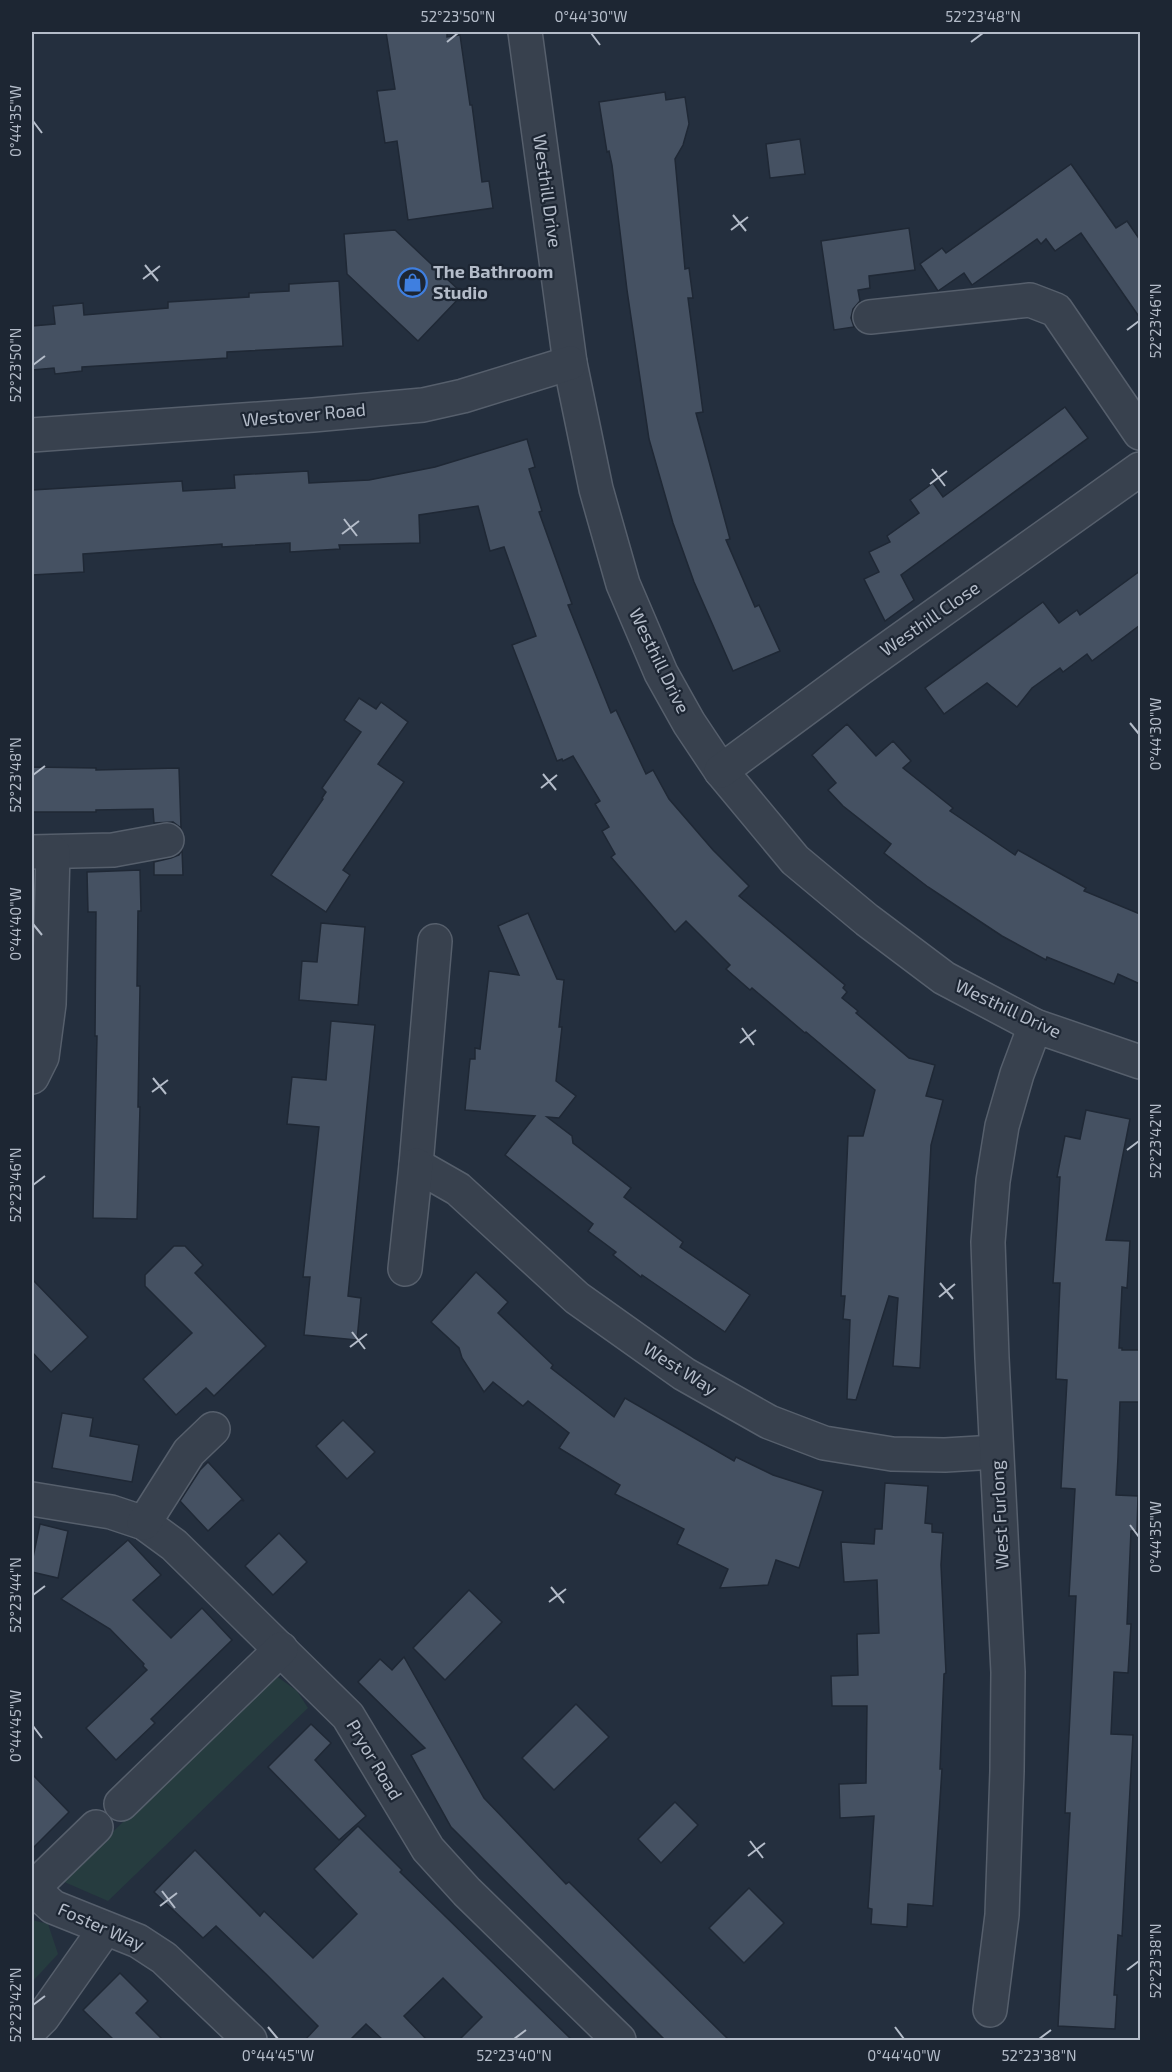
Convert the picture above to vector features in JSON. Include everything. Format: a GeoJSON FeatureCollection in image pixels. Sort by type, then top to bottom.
{"type":"FeatureCollection","features":[{"type":"Feature","properties":{"kind":"street","name":"Westhill Drive"},"geometry":{"type":"LineString","coordinates":[[525,32],[570,363],[596,489],[623,584],[661,673],[689,723],[721,771],[795,860],[867,920],[944,978],[1035,1026],[1140,1062]]}},
{"type":"Feature","properties":{"kind":"street"},"geometry":{"type":"LineString","coordinates":[[870,317],[1030,300],[1056,310],[1140,433]]}},
{"type":"Feature","properties":{"kind":"street","name":"Westover Road"},"geometry":{"type":"LineString","coordinates":[[32,435],[423,405],[463,396],[570,363]]}},
{"type":"Feature","properties":{"kind":"street","name":"Westhill Close"},"geometry":{"type":"LineString","coordinates":[[721,771],[858,670],[1140,469]]}},
{"type":"Feature","properties":{"kind":"street"},"geometry":{"type":"LineString","coordinates":[[32,1077],[42,1057],[49,1004],[42,852],[113,850],[167,840]]}},
{"type":"Feature","properties":{"kind":"street"},"geometry":{"type":"LineString","coordinates":[[405,1269],[435,941]]}},
{"type":"Feature","properties":{"kind":"street","name":"West Furlong"},"geometry":{"type":"LineString","coordinates":[[990,2010],[1002,1915],[1008,1672],[988,1242],[993,1181],[1002,1126],[1017,1074],[1035,1026]]}},
{"type":"Feature","properties":{"kind":"street","name":"West Way"},"geometry":{"type":"LineString","coordinates":[[416,1165],[458,1189],[577,1298],[684,1374],[769,1422],[824,1443],[892,1454],[945,1455],[996,1452]]}},
{"type":"Feature","properties":{"kind":"street"},"geometry":{"type":"LineString","coordinates":[[144,1523],[189,1452],[213,1429]]}},
{"type":"Feature","properties":{"kind":"street","name":"Pryor Road"},"geometry":{"type":"LineString","coordinates":[[32,1499],[111,1512],[144,1523],[174,1545],[348,1716],[428,1849],[467,1892],[619,2040]]}},
{"type":"Feature","properties":{"kind":"street"},"geometry":{"type":"LineString","coordinates":[[121,1804],[282,1649]]}},
{"type":"Feature","properties":{"kind":"street"},"geometry":{"type":"LineString","coordinates":[[32,1889],[96,1827]]}},
{"type":"Feature","properties":{"kind":"street","name":"Foster Way"},"geometry":{"type":"LineString","coordinates":[[32,1889],[53,1907],[138,1941],[164,1958],[250,2040]]}},
{"type":"Feature","properties":{"kind":"street"},"geometry":{"type":"LineString","coordinates":[[32,2028],[43,2017],[105,1929]]}},
{"type":"Feature","properties":{"kind":"green space"},"geometry":{"type":"Polygon","coordinates":[[[275,1675],[297,1691],[308,1708],[108,1901],[62,1881],[275,1675]]]}},
{"type":"Feature","properties":{"kind":"green space"},"geometry":{"type":"Polygon","coordinates":[[[32,1920],[48,1924],[58,1954],[32,1982],[32,1920]]]}},
{"type":"Feature","properties":{"kind":"building"},"geometry":{"type":"Polygon","coordinates":[[[386,32],[447,32],[447,37],[460,35],[482,182],[489,181],[493,208],[408,220],[397,141],[385,143],[377,91],[395,89],[386,32]]]}},
{"type":"Feature","properties":{"kind":"building"},"geometry":{"type":"Polygon","coordinates":[[[665,92],[666,100],[685,97],[689,124],[683,145],[675,159],[685,269],[689,268],[693,298],[688,298],[703,412],[696,413],[730,539],[726,540],[755,607],[759,605],[780,651],[733,671],[694,582],[673,523],[649,439],[627,290],[612,165],[609,151],[607,152],[599,102],[665,92]]]}},
{"type":"Feature","properties":{"kind":"building"},"geometry":{"type":"Polygon","coordinates":[[[800,139],[805,174],[770,178],[766,144],[800,139]]]}},
{"type":"Feature","properties":{"kind":"building"},"geometry":{"type":"Polygon","coordinates":[[[1071,164],[1116,228],[1127,221],[1140,240],[1140,318],[1081,233],[1055,251],[1046,239],[1041,244],[1037,239],[972,285],[964,273],[938,291],[920,264],[942,248],[946,253],[1071,164]]]}},
{"type":"Feature","properties":{"kind":"building"},"geometry":{"type":"Polygon","coordinates":[[[909,228],[915,270],[869,276],[870,288],[858,290],[860,301],[853,309],[851,318],[854,327],[834,330],[821,241],[909,228]]]}},
{"type":"Feature","properties":{"kind":"building","name":"The Bathroom Studio"},"geometry":{"type":"Polygon","coordinates":[[[395,230],[463,294],[418,341],[347,274],[344,234],[395,230]]]}},
{"type":"Feature","properties":{"kind":"building"},"geometry":{"type":"Polygon","coordinates":[[[339,281],[343,346],[227,352],[227,358],[82,367],[82,371],[55,374],[54,368],[32,370],[32,326],[55,324],[53,306],[83,303],[84,315],[168,308],[168,302],[249,297],[249,293],[289,291],[289,284],[339,281]]]}},
{"type":"Feature","properties":{"kind":"building"},"geometry":{"type":"Polygon","coordinates":[[[1065,407],[1088,438],[901,575],[914,600],[885,621],[864,579],[879,572],[869,552],[890,542],[887,536],[919,513],[910,500],[933,483],[943,497],[1065,407]]]}},
{"type":"Feature","properties":{"kind":"building"},"geometry":{"type":"Polygon","coordinates":[[[527,439],[535,467],[529,469],[542,511],[539,512],[572,604],[568,605],[611,713],[616,710],[646,774],[653,770],[669,799],[713,850],[749,886],[739,896],[845,985],[843,988],[847,992],[842,998],[858,1011],[856,1013],[909,1058],[935,1065],[926,1096],[943,1100],[931,1145],[920,1368],[893,1366],[898,1298],[889,1296],[856,1400],[847,1399],[850,1320],[843,1319],[845,1296],[841,1296],[848,1136],[863,1136],[875,1090],[726,969],[730,965],[686,921],[675,932],[611,857],[615,854],[602,831],[609,827],[595,804],[600,801],[573,756],[557,761],[512,645],[536,636],[504,547],[490,551],[478,506],[419,515],[420,543],[339,545],[340,549],[290,552],[290,543],[222,547],[222,544],[83,554],[84,572],[32,575],[32,490],[182,481],[183,491],[235,488],[234,475],[308,471],[309,483],[369,480],[435,467],[527,439]]]}},
{"type":"Feature","properties":{"kind":"building"},"geometry":{"type":"Polygon","coordinates":[[[1140,571],[1140,625],[1092,661],[1087,654],[1063,672],[1060,668],[1032,688],[1017,707],[987,683],[944,714],[925,688],[1043,602],[1059,623],[1077,610],[1080,615],[1140,571]]]}},
{"type":"Feature","properties":{"kind":"building"},"geometry":{"type":"Polygon","coordinates":[[[359,698],[376,709],[381,702],[408,722],[378,764],[404,782],[343,870],[350,875],[326,912],[271,875],[323,799],[326,792],[322,788],[361,732],[344,720],[359,698]]]}},
{"type":"Feature","properties":{"kind":"building"},"geometry":{"type":"Polygon","coordinates":[[[847,724],[876,756],[893,741],[911,761],[903,768],[953,808],[950,811],[1015,855],[1018,850],[1086,888],[1084,891],[1140,914],[1140,984],[1118,974],[1114,984],[1047,957],[1046,960],[1002,936],[928,887],[884,853],[891,844],[843,806],[828,790],[836,783],[812,755],[847,724]]]}},
{"type":"Feature","properties":{"kind":"building"},"geometry":{"type":"Polygon","coordinates":[[[32,767],[96,768],[96,770],[179,768],[181,828],[173,822],[154,823],[153,809],[32,812],[32,767]]]}},
{"type":"Feature","properties":{"kind":"building"},"geometry":{"type":"Polygon","coordinates":[[[182,850],[183,875],[154,875],[154,862],[179,855],[182,850]]]}},
{"type":"Feature","properties":{"kind":"building"},"geometry":{"type":"Polygon","coordinates":[[[140,870],[141,911],[138,911],[137,986],[140,986],[138,1107],[140,1107],[137,1219],[93,1218],[97,1036],[95,1036],[96,912],[88,912],[87,872],[140,870]]]}},
{"type":"Feature","properties":{"kind":"building"},"geometry":{"type":"Polygon","coordinates":[[[528,913],[557,979],[564,980],[556,1081],[576,1096],[559,1118],[547,1117],[572,1136],[573,1143],[631,1188],[624,1197],[683,1242],[680,1247],[750,1295],[725,1332],[642,1275],[641,1277],[613,1255],[616,1252],[588,1231],[593,1224],[505,1155],[535,1116],[465,1110],[470,1059],[475,1059],[475,1048],[480,1049],[489,971],[519,975],[498,926],[528,913]]]}},
{"type":"Feature","properties":{"kind":"building"},"geometry":{"type":"Polygon","coordinates":[[[321,923],[365,927],[358,1005],[299,1000],[302,961],[317,962],[321,923]]]}},
{"type":"Feature","properties":{"kind":"building"},"geometry":{"type":"Polygon","coordinates":[[[331,1021],[375,1025],[348,1296],[361,1298],[357,1340],[304,1335],[310,1277],[303,1277],[319,1127],[287,1124],[292,1077],[326,1080],[331,1021]]]}},
{"type":"Feature","properties":{"kind":"building"},"geometry":{"type":"Polygon","coordinates":[[[1086,1110],[1130,1119],[1106,1240],[1130,1241],[1127,1288],[1122,1287],[1119,1348],[1140,1350],[1140,1402],[1120,1402],[1116,1495],[1138,1496],[1137,1531],[1131,1531],[1127,1624],[1131,1624],[1128,1673],[1114,1672],[1111,1734],[1133,1735],[1122,1936],[1118,1935],[1114,1995],[1117,1995],[1115,2029],[1058,2026],[1070,1813],[1065,1813],[1076,1596],[1069,1596],[1075,1489],[1061,1488],[1067,1380],[1056,1379],[1060,1283],[1053,1283],[1060,1177],[1057,1177],[1065,1136],[1080,1139],[1086,1110]]]}},
{"type":"Feature","properties":{"kind":"building"},"geometry":{"type":"Polygon","coordinates":[[[174,1246],[185,1246],[203,1265],[195,1273],[266,1346],[214,1396],[206,1388],[176,1415],[143,1379],[192,1333],[145,1286],[145,1275],[174,1246]]]}},
{"type":"Feature","properties":{"kind":"building"},"geometry":{"type":"Polygon","coordinates":[[[476,1272],[508,1302],[498,1313],[553,1365],[551,1368],[614,1417],[625,1398],[734,1461],[736,1457],[773,1475],[823,1491],[799,1568],[776,1560],[768,1585],[720,1588],[728,1569],[677,1544],[684,1529],[615,1494],[620,1485],[559,1448],[569,1433],[528,1401],[523,1406],[493,1382],[484,1392],[462,1358],[459,1348],[431,1322],[476,1272]]]}},
{"type":"Feature","properties":{"kind":"building"},"geometry":{"type":"Polygon","coordinates":[[[32,1279],[88,1337],[51,1372],[32,1352],[32,1279]]]}},
{"type":"Feature","properties":{"kind":"building"},"geometry":{"type":"Polygon","coordinates":[[[62,1413],[93,1418],[90,1436],[139,1445],[132,1482],[52,1468],[62,1413]]]}},
{"type":"Feature","properties":{"kind":"building"},"geometry":{"type":"Polygon","coordinates":[[[343,1420],[375,1452],[347,1479],[316,1446],[343,1420]]]}},
{"type":"Feature","properties":{"kind":"building"},"geometry":{"type":"Polygon","coordinates":[[[208,1462],[244,1501],[241,1500],[208,1531],[180,1501],[200,1470],[208,1462]]]}},
{"type":"Feature","properties":{"kind":"building"},"geometry":{"type":"Polygon","coordinates":[[[885,1483],[928,1486],[925,1523],[932,1524],[932,1532],[943,1533],[941,1565],[946,1673],[944,1674],[940,1769],[942,1769],[933,1906],[908,1904],[907,1927],[871,1924],[872,1909],[868,1908],[874,1816],[840,1818],[839,1784],[866,1783],[867,1706],[832,1706],[831,1676],[858,1675],[857,1634],[879,1633],[877,1580],[844,1582],[841,1542],[874,1544],[875,1529],[882,1529],[885,1483]]]}},
{"type":"Feature","properties":{"kind":"building"},"geometry":{"type":"Polygon","coordinates":[[[40,1524],[68,1531],[58,1578],[32,1572],[40,1524]]]}},
{"type":"Feature","properties":{"kind":"building"},"geometry":{"type":"Polygon","coordinates":[[[279,1533],[307,1562],[273,1595],[245,1566],[279,1533]]]}},
{"type":"Feature","properties":{"kind":"building"},"geometry":{"type":"Polygon","coordinates":[[[128,1540],[161,1575],[133,1600],[171,1638],[202,1608],[232,1640],[151,1719],[155,1723],[116,1760],[86,1728],[147,1670],[110,1629],[61,1599],[128,1540]]]}},
{"type":"Feature","properties":{"kind":"building"},"geometry":{"type":"Polygon","coordinates":[[[469,1590],[502,1622],[445,1680],[413,1648],[469,1590]]]}},
{"type":"Feature","properties":{"kind":"building"},"geometry":{"type":"Polygon","coordinates":[[[404,1657],[484,1798],[566,1884],[569,1882],[729,2040],[665,2040],[451,1827],[411,1755],[425,1748],[358,1682],[380,1659],[392,1670],[404,1657]]]}},
{"type":"Feature","properties":{"kind":"building"},"geometry":{"type":"Polygon","coordinates":[[[576,1704],[609,1737],[554,1790],[522,1758],[576,1704]]]}},
{"type":"Feature","properties":{"kind":"building"},"geometry":{"type":"Polygon","coordinates":[[[311,1724],[331,1743],[315,1760],[366,1816],[339,1840],[268,1767],[311,1724]]]}},
{"type":"Feature","properties":{"kind":"building"},"geometry":{"type":"Polygon","coordinates":[[[32,1774],[69,1812],[32,1849],[32,1774]]]}},
{"type":"Feature","properties":{"kind":"building"},"geometry":{"type":"Polygon","coordinates":[[[675,1802],[698,1825],[661,1863],[638,1839],[675,1802]]]}},
{"type":"Feature","properties":{"kind":"building"},"geometry":{"type":"Polygon","coordinates":[[[358,1826],[402,1870],[400,1872],[572,2040],[459,2040],[482,2017],[443,1978],[404,2016],[427,2040],[383,2040],[366,2024],[350,2040],[305,2040],[318,2026],[266,1974],[216,1926],[203,1938],[154,1892],[195,1850],[260,1916],[264,1911],[313,1958],[357,1914],[314,1869],[358,1826]]]}},
{"type":"Feature","properties":{"kind":"building"},"geometry":{"type":"Polygon","coordinates":[[[749,1888],[784,1923],[744,1963],[709,1928],[749,1888]]]}},
{"type":"Feature","properties":{"kind":"building"},"geometry":{"type":"Polygon","coordinates":[[[120,1973],[148,2001],[136,2013],[163,2040],[114,2040],[83,2010],[120,1973]]]}},
{"type":"Feature","properties":{"kind":"place","name":"The Bathroom Studio"},"geometry":{"type":"Point","coordinates":[412,282]}}]}
